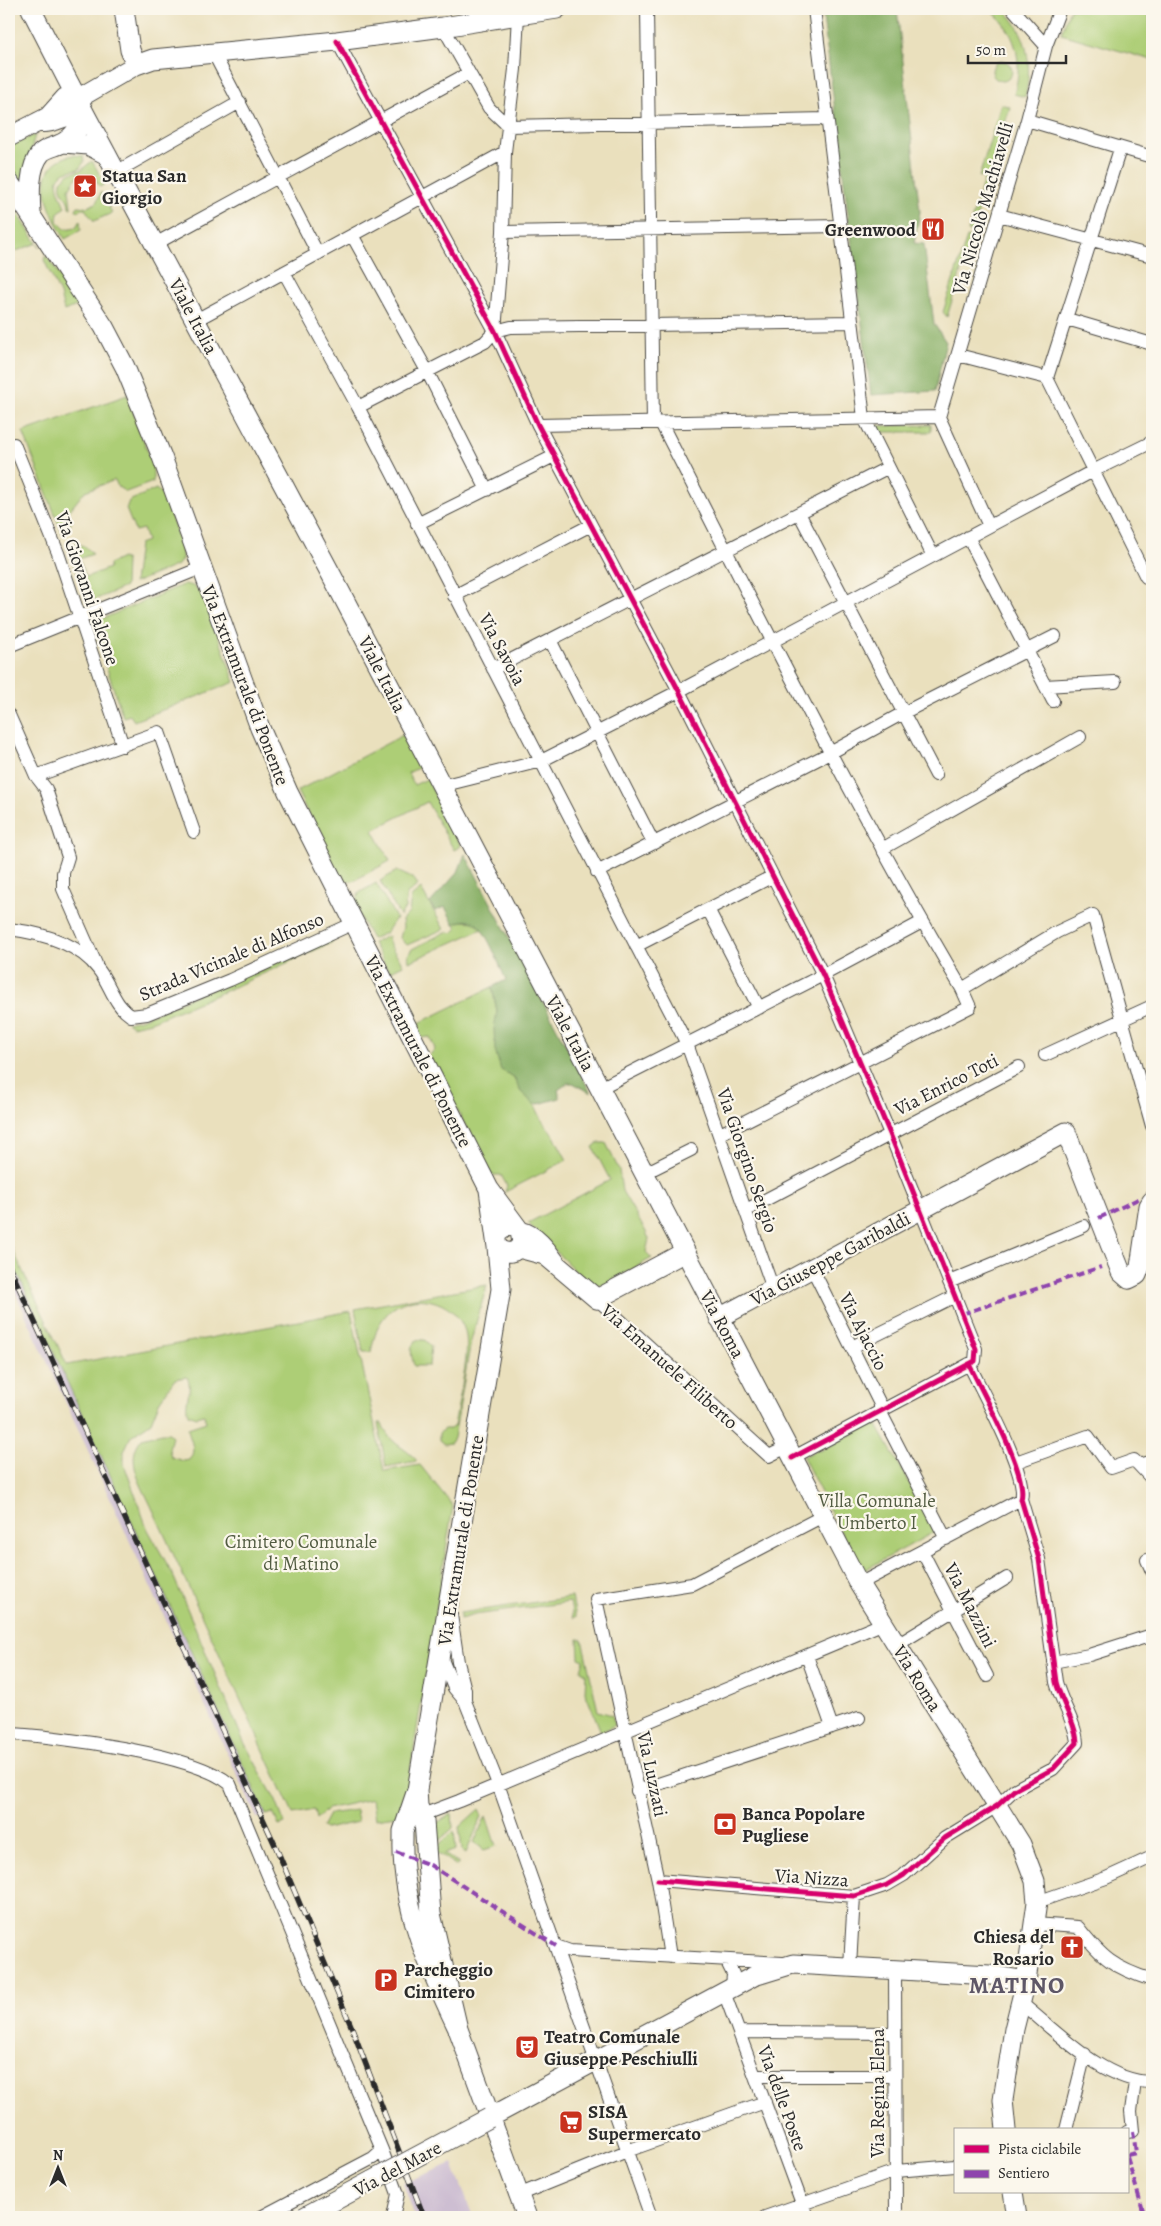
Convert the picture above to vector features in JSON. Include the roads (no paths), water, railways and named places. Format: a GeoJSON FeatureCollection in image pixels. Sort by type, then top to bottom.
{"type":"FeatureCollection","features":[{"type":"Feature","properties":{"kind":"main road","name":"Viale Italia"},"geometry":{"type":"LineString","coordinates":[[31,9],[154,244],[332,576],[685,1252]]}},
{"type":"Feature","properties":{"kind":"main road"},"geometry":{"type":"LineString","coordinates":[[124,9],[130,50],[136,65]]}},
{"type":"Feature","properties":{"kind":"main road"},"geometry":{"type":"LineString","coordinates":[[42,152],[64,143],[76,131],[82,106],[136,65],[153,58],[337,41],[557,9]]}},
{"type":"Feature","properties":{"kind":"main road"},"geometry":{"type":"LineString","coordinates":[[9,137],[53,112],[65,98],[82,106]]}},
{"type":"Feature","properties":{"kind":"main road"},"geometry":{"type":"LineString","coordinates":[[32,214],[31,182],[36,164],[42,152],[42,129],[38,122]]}},
{"type":"Feature","properties":{"kind":"main road"},"geometry":{"type":"LineString","coordinates":[[64,143],[88,145],[107,155]]}},
{"type":"Feature","properties":{"kind":"main road","name":"Via Extramurale di Ponente"},"geometry":{"type":"LineString","coordinates":[[9,182],[32,214],[104,327],[125,366],[162,457],[260,728],[288,792],[488,1189],[500,1202],[509,1242],[450,1603],[447,1651],[417,1790],[416,1814],[403,1831],[403,1848],[410,1909],[436,1984],[458,2029],[489,2118],[527,2217]]}},
{"type":"Feature","properties":{"kind":"main road","name":"Via Giuseppe Garibaldi"},"geometry":{"type":"LineString","coordinates":[[719,1318],[1066,1132],[1121,1272],[1128,1279],[1138,1275],[1149,1206],[1152,1200]]}},
{"type":"Feature","properties":{"kind":"main road","name":"Via Emanuele Filiberto"},"geometry":{"type":"LineString","coordinates":[[509,1242],[526,1233],[541,1243],[556,1262],[597,1299]]}},
{"type":"Feature","properties":{"kind":"main road"},"geometry":{"type":"LineString","coordinates":[[597,1299],[685,1252]]}},
{"type":"Feature","properties":{"kind":"main road","name":"Via Roma"},"geometry":{"type":"LineString","coordinates":[[685,1252],[859,1584],[1021,1844],[1035,1882],[1037,1902],[1026,1981],[1014,2029],[1003,2100],[1006,2128]]}},
{"type":"Feature","properties":{"kind":"main road","name":"Via del Mare"},"geometry":{"type":"LineString","coordinates":[[304,2217],[754,1976],[793,1964],[990,1975],[1026,1981]]}},
{"type":"Feature","properties":{"kind":"main road"},"geometry":{"type":"LineString","coordinates":[[1013,2194],[1016,2217]]}},
{"type":"Feature","properties":{"kind":"street"},"geometry":{"type":"LineString","coordinates":[[647,9],[652,324],[657,423],[773,640],[830,753],[922,922],[962,988],[970,1007],[720,1134]]}},
{"type":"Feature","properties":{"kind":"street"},"geometry":{"type":"LineString","coordinates":[[814,9],[864,418],[933,556]]}},
{"type":"Feature","properties":{"kind":"street"},"geometry":{"type":"LineString","coordinates":[[1013,9],[1046,46]]}},
{"type":"Feature","properties":{"kind":"street","name":"Via Niccolò Machiavelli"},"geometry":{"type":"LineString","coordinates":[[938,417],[1027,120],[1046,46],[1060,9]]}},
{"type":"Feature","properties":{"kind":"street"},"geometry":{"type":"LineString","coordinates":[[495,331],[503,232],[505,152],[515,69],[518,15]]}},
{"type":"Feature","properties":{"kind":"street"},"geometry":{"type":"LineString","coordinates":[[443,27],[467,74],[488,108],[508,126],[826,119]]}},
{"type":"Feature","properties":{"kind":"street"},"geometry":{"type":"LineString","coordinates":[[337,41],[495,331],[538,425],[679,691],[823,974],[921,1209],[976,1349],[975,1361],[880,1411],[789,1452]]}},
{"type":"Feature","properties":{"kind":"street"},"geometry":{"type":"LineString","coordinates":[[212,52],[240,102],[318,254]]}},
{"type":"Feature","properties":{"kind":"street"},"geometry":{"type":"LineString","coordinates":[[154,244],[467,74]]}},
{"type":"Feature","properties":{"kind":"street"},"geometry":{"type":"LineString","coordinates":[[116,172],[240,102]]}},
{"type":"Feature","properties":{"kind":"street"},"geometry":{"type":"LineString","coordinates":[[1027,120],[1152,157]]}},
{"type":"Feature","properties":{"kind":"street"},"geometry":{"type":"LineString","coordinates":[[1120,149],[1093,240],[1047,378],[1146,577]]}},
{"type":"Feature","properties":{"kind":"street"},"geometry":{"type":"LineString","coordinates":[[196,320],[505,152]]}},
{"type":"Feature","properties":{"kind":"street"},"geometry":{"type":"LineString","coordinates":[[999,215],[1152,256]]}},
{"type":"Feature","properties":{"kind":"street"},"geometry":{"type":"LineString","coordinates":[[503,232],[840,226]]}},
{"type":"Feature","properties":{"kind":"street"},"geometry":{"type":"LineString","coordinates":[[352,235],[427,371],[487,490]]}},
{"type":"Feature","properties":{"kind":"street","name":"Via Savoia"},"geometry":{"type":"LineString","coordinates":[[284,272],[358,407],[687,1044]]}},
{"type":"Feature","properties":{"kind":"street"},"geometry":{"type":"LineString","coordinates":[[1067,319],[1152,344]]}},
{"type":"Feature","properties":{"kind":"street"},"geometry":{"type":"LineString","coordinates":[[358,407],[485,342],[495,331],[511,327],[852,322]]}},
{"type":"Feature","properties":{"kind":"street"},"geometry":{"type":"LineString","coordinates":[[958,355],[1047,378]]}},
{"type":"Feature","properties":{"kind":"street"},"geometry":{"type":"LineString","coordinates":[[538,425],[938,417],[989,526]]}},
{"type":"Feature","properties":{"kind":"street"},"geometry":{"type":"LineString","coordinates":[[440,786],[541,761],[679,691],[845,601],[1152,442]]}},
{"type":"Feature","properties":{"kind":"street","name":"Via Giovanni Falcone"},"geometry":{"type":"LineString","coordinates":[[14,444],[58,553],[123,746]]}},
{"type":"Feature","properties":{"kind":"street"},"geometry":{"type":"LineString","coordinates":[[417,524],[554,456]]}},
{"type":"Feature","properties":{"kind":"street"},"geometry":{"type":"LineString","coordinates":[[492,669],[888,468]]}},
{"type":"Feature","properties":{"kind":"street"},"geometry":{"type":"LineString","coordinates":[[799,514],[936,775]]}},
{"type":"Feature","properties":{"kind":"street"},"geometry":{"type":"LineString","coordinates":[[454,596],[591,525]]}},
{"type":"Feature","properties":{"kind":"street"},"geometry":{"type":"LineString","coordinates":[[968,537],[1053,701]]}},
{"type":"Feature","properties":{"kind":"street"},"geometry":{"type":"LineString","coordinates":[[9,646],[201,568]]}},
{"type":"Feature","properties":{"kind":"street"},"geometry":{"type":"LineString","coordinates":[[597,872],[830,753],[904,712],[1027,652],[1055,636]]}},
{"type":"Feature","properties":{"kind":"street"},"geometry":{"type":"LineString","coordinates":[[550,640],[653,842]]}},
{"type":"Feature","properties":{"kind":"street"},"geometry":{"type":"LineString","coordinates":[[1045,686],[1115,682]]}},
{"type":"Feature","properties":{"kind":"street"},"geometry":{"type":"LineString","coordinates":[[9,715],[36,776],[46,789],[68,857],[63,873],[63,889],[98,969]]}},
{"type":"Feature","properties":{"kind":"street"},"geometry":{"type":"LineString","coordinates":[[36,776],[159,732],[194,832]]}},
{"type":"Feature","properties":{"kind":"street"},"geometry":{"type":"LineString","coordinates":[[882,849],[1080,737]]}},
{"type":"Feature","properties":{"kind":"street"},"geometry":{"type":"LineString","coordinates":[[636,946],[773,876]]}},
{"type":"Feature","properties":{"kind":"street"},"geometry":{"type":"LineString","coordinates":[[708,909],[759,1008]]}},
{"type":"Feature","properties":{"kind":"street"},"geometry":{"type":"LineString","coordinates":[[962,988],[1057,932],[1093,915],[1122,1020],[1147,1089],[1152,1126]]}},
{"type":"Feature","properties":{"kind":"street"},"geometry":{"type":"LineString","coordinates":[[600,1088],[759,1008],[922,922]]}},
{"type":"Feature","properties":{"kind":"street","name":"Strada Vicinale di Alfonso"},"geometry":{"type":"LineString","coordinates":[[9,929],[31,932],[66,944],[80,952],[98,969],[121,1010],[130,1016],[138,1016],[230,980],[354,923]]}},
{"type":"Feature","properties":{"kind":"street"},"geometry":{"type":"LineString","coordinates":[[1045,1055],[1152,1006]]}},
{"type":"Feature","properties":{"kind":"street","name":"Via Giorgino Sergio"},"geometry":{"type":"LineString","coordinates":[[687,1044],[773,1289]]}},
{"type":"Feature","properties":{"kind":"street","name":"Via Enrico Toti"},"geometry":{"type":"LineString","coordinates":[[746,1210],[1019,1067]]}},
{"type":"Feature","properties":{"kind":"street"},"geometry":{"type":"LineString","coordinates":[[645,1173],[691,1150]]}},
{"type":"Feature","properties":{"kind":"street"},"geometry":{"type":"LineString","coordinates":[[950,1282],[1084,1226]]}},
{"type":"Feature","properties":{"kind":"street","name":"Via Ajaccio"},"geometry":{"type":"LineString","coordinates":[[812,1268],[880,1404],[880,1411]]}},
{"type":"Feature","properties":{"kind":"street"},"geometry":{"type":"LineString","coordinates":[[852,1347],[955,1296]]}},
{"type":"Feature","properties":{"kind":"street","name":"Via Emanuele Filiberto"},"geometry":{"type":"LineString","coordinates":[[597,1299],[768,1456],[789,1452]]}},
{"type":"Feature","properties":{"kind":"street"},"geometry":{"type":"LineString","coordinates":[[969,1364],[1016,1462],[1023,1493],[1021,1499],[1039,1559],[1053,1662],[1106,1650],[1152,1635]]}},
{"type":"Feature","properties":{"kind":"street"},"geometry":{"type":"LineString","coordinates":[[880,1411],[946,1539]]}},
{"type":"Feature","properties":{"kind":"street"},"geometry":{"type":"LineString","coordinates":[[1016,1462],[1088,1436],[1112,1468],[1134,1460],[1152,1478]]}},
{"type":"Feature","properties":{"kind":"street"},"geometry":{"type":"LineString","coordinates":[[1139,1465],[1152,1461]]}},
{"type":"Feature","properties":{"kind":"street"},"geometry":{"type":"LineString","coordinates":[[859,1584],[1021,1499]]}},
{"type":"Feature","properties":{"kind":"street","name":"Via Luzzati"},"geometry":{"type":"LineString","coordinates":[[670,1957],[658,1880],[596,1599],[692,1584],[822,1516]]}},
{"type":"Feature","properties":{"kind":"street","name":"Via Mazzini"},"geometry":{"type":"LineString","coordinates":[[922,1551],[987,1676]]}},
{"type":"Feature","properties":{"kind":"street"},"geometry":{"type":"LineString","coordinates":[[897,1645],[1007,1578]]}},
{"type":"Feature","properties":{"kind":"street"},"geometry":{"type":"LineString","coordinates":[[416,1814],[498,1784],[626,1732],[884,1623]]}},
{"type":"Feature","properties":{"kind":"street"},"geometry":{"type":"LineString","coordinates":[[447,1651],[454,1688],[465,1701],[498,1784],[556,1946],[594,2062],[651,2217]]}},
{"type":"Feature","properties":{"kind":"street"},"geometry":{"type":"LineString","coordinates":[[807,1656],[832,1727]]}},
{"type":"Feature","properties":{"kind":"street","name":"Via Nizza"},"geometry":{"type":"LineString","coordinates":[[658,1880],[854,1896],[887,1885],[904,1875],[945,1838],[997,1806],[1014,1790],[1054,1769],[1077,1743],[1076,1733],[1061,1701],[1053,1662]]}},
{"type":"Feature","properties":{"kind":"street"},"geometry":{"type":"LineString","coordinates":[[637,1791],[859,1718]]}},
{"type":"Feature","properties":{"kind":"street"},"geometry":{"type":"LineString","coordinates":[[9,1734],[75,1740],[147,1754],[210,1771],[230,1784],[382,2150],[398,2194],[393,2217]]}},
{"type":"Feature","properties":{"kind":"street"},"geometry":{"type":"LineString","coordinates":[[1037,1902],[1106,1878],[1152,1857]]}},
{"type":"Feature","properties":{"kind":"street"},"geometry":{"type":"LineString","coordinates":[[850,1966],[854,1896]]}},
{"type":"Feature","properties":{"kind":"street"},"geometry":{"type":"LineString","coordinates":[[1034,1924],[1078,1927],[1098,1952],[1109,1961],[1128,1972],[1152,1980]]}},
{"type":"Feature","properties":{"kind":"street"},"geometry":{"type":"LineString","coordinates":[[556,1946],[570,1951],[793,1964]]}},
{"type":"Feature","properties":{"kind":"street","name":"Via delle Poste"},"geometry":{"type":"LineString","coordinates":[[726,1960],[733,1974],[728,1990],[739,2032],[807,2217]]}},
{"type":"Feature","properties":{"kind":"street","name":"Via Regina Elena"},"geometry":{"type":"LineString","coordinates":[[895,1969],[896,2217]]}},
{"type":"Feature","properties":{"kind":"street"},"geometry":{"type":"LineString","coordinates":[[1021,2003],[1103,2067],[1135,2082],[1152,2082]]}},
{"type":"Feature","properties":{"kind":"street"},"geometry":{"type":"LineString","coordinates":[[739,2032],[895,2033]]}},
{"type":"Feature","properties":{"kind":"street"},"geometry":{"type":"LineString","coordinates":[[1066,2128],[1085,2054]]}},
{"type":"Feature","properties":{"kind":"street"},"geometry":{"type":"LineString","coordinates":[[755,2076],[896,2076]]}},
{"type":"Feature","properties":{"kind":"street"},"geometry":{"type":"LineString","coordinates":[[1130,2131],[1130,2111],[1135,2082]]}},
{"type":"Feature","properties":{"kind":"street"},"geometry":{"type":"LineString","coordinates":[[518,2195],[627,2151],[765,2102]]}},
{"type":"Feature","properties":{"kind":"street"},"geometry":{"type":"LineString","coordinates":[[261,2217],[373,2158],[382,2150]]}},
{"type":"Feature","properties":{"kind":"street"},"geometry":{"type":"LineString","coordinates":[[765,2217],[896,2171],[954,2166]]}},
{"type":"Feature","properties":{"kind":"railway"},"geometry":{"type":"LineString","coordinates":[[9,1266],[275,1845],[352,2028],[424,2217]]}},
{"type":"Feature","properties":{"kind":"place","name":"Statua San Giorgio"},"geometry":{"type":"Point","coordinates":[85,186]}},
{"type":"Feature","properties":{"kind":"place","name":"Greenwood"},"geometry":{"type":"Point","coordinates":[933,229]}},
{"type":"Feature","properties":{"kind":"place","name":"Banca Popolare Pugliese"},"geometry":{"type":"Point","coordinates":[725,1824]}},
{"type":"Feature","properties":{"kind":"place","name":"Chiesa del Rosario"},"geometry":{"type":"Point","coordinates":[1072,1947]}},
{"type":"Feature","properties":{"kind":"place","name":"Parcheggio Cimitero"},"geometry":{"type":"Point","coordinates":[386,1980]}},
{"type":"Feature","properties":{"kind":"place","name":"Teatro Comunale Giuseppe Peschiulli"},"geometry":{"type":"Point","coordinates":[527,2047]}},
{"type":"Feature","properties":{"kind":"place","name":"SISA Supermercato"},"geometry":{"type":"Point","coordinates":[571,2122]}},
{"type":"Feature","properties":{"kind":"district","name":"MATINO"},"geometry":{"type":"Point","coordinates":[1017,1985]}},
{"type":"Feature","properties":{"kind":"park label","name":"Villa Comunale Umberto I"},"geometry":{"type":"Point","coordinates":[877,1511]}},
{"type":"Feature","properties":{"kind":"park label","name":"Cimitero Comunale di Matino"},"geometry":{"type":"Point","coordinates":[301,1552]}}]}
